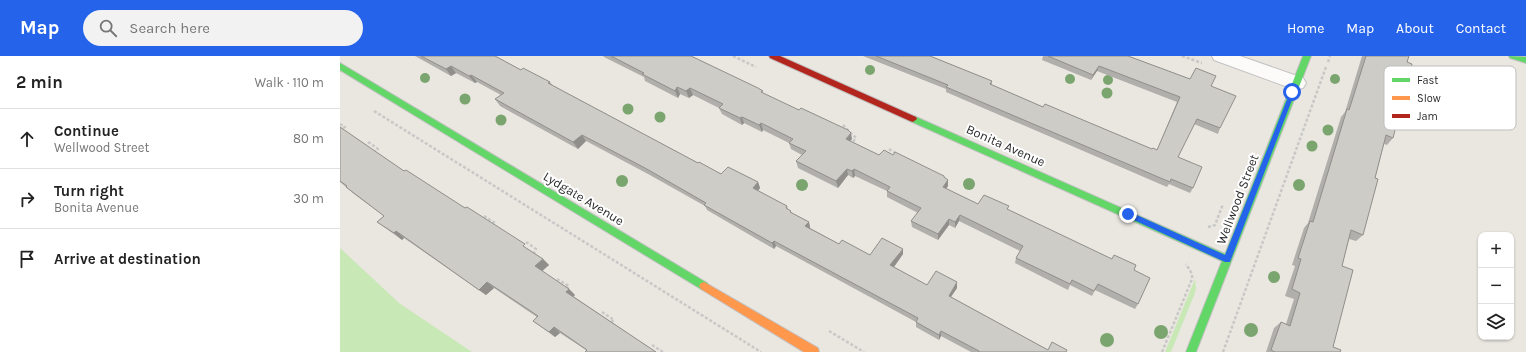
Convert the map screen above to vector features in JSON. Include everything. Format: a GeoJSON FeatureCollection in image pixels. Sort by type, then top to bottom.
{"type":"FeatureCollection","features":[{"type":"Feature","properties":{"kind":"street","name":"Bonita Avenue"},"geometry":{"type":"LineString","coordinates":[[773,56],[1227,259]]}},
{"type":"Feature","properties":{"kind":"street","name":"Wellwood Street"},"geometry":{"type":"LineString","coordinates":[[1191,352],[1307,56]]}},
{"type":"Feature","properties":{"kind":"street"},"geometry":{"type":"LineString","coordinates":[[1513,56],[1526,60]]}},
{"type":"Feature","properties":{"kind":"street"},"geometry":{"type":"LineString","coordinates":[[1215,61],[1296,83]]}},
{"type":"Feature","properties":{"kind":"street","name":"Lydgate Avenue"},"geometry":{"type":"LineString","coordinates":[[340,66],[814,352]]}},
{"type":"Feature","properties":{"kind":"path"},"geometry":{"type":"LineString","coordinates":[[733,56],[762,69]]}},
{"type":"Feature","properties":{"kind":"path"},"geometry":{"type":"LineString","coordinates":[[1182,56],[1215,61]]}},
{"type":"Feature","properties":{"kind":"path"},"geometry":{"type":"LineString","coordinates":[[1223,352],[1330,56]]}},
{"type":"Feature","properties":{"kind":"path"},"geometry":{"type":"LineString","coordinates":[[374,111],[761,352]]}},
{"type":"Feature","properties":{"kind":"path"},"geometry":{"type":"LineString","coordinates":[[340,124],[344,127],[343,128]]}},
{"type":"Feature","properties":{"kind":"path"},"geometry":{"type":"LineString","coordinates":[[843,125],[856,138],[849,146]]}},
{"type":"Feature","properties":{"kind":"path"},"geometry":{"type":"LineString","coordinates":[[368,142],[378,149],[375,151]]}},
{"type":"Feature","properties":{"kind":"path"},"geometry":{"type":"LineString","coordinates":[[889,149],[902,156]]}},
{"type":"Feature","properties":{"kind":"path"},"geometry":{"type":"LineString","coordinates":[[484,216],[495,223],[488,229]]}},
{"type":"Feature","properties":{"kind":"path"},"geometry":{"type":"LineString","coordinates":[[526,242],[536,249],[534,253]]}},
{"type":"Feature","properties":{"kind":"path"},"geometry":{"type":"LineString","coordinates":[[1162,352],[1192,279],[1190,269],[1182,261]]}},
{"type":"Feature","properties":{"kind":"path"},"geometry":{"type":"LineString","coordinates":[[557,279],[569,286],[566,289]]}},
{"type":"Feature","properties":{"kind":"path"},"geometry":{"type":"LineString","coordinates":[[602,312],[614,320],[610,323]]}},
{"type":"Feature","properties":{"kind":"path"},"geometry":{"type":"LineString","coordinates":[[652,345],[663,352]]}},
{"type":"Feature","properties":{"kind":"green space"},"geometry":{"type":"Polygon","coordinates":[[[340,248],[399,303],[472,352],[340,352],[340,248]]]}},
{"type":"Feature","properties":{"kind":"green space"},"geometry":{"type":"Polygon","coordinates":[[[1195,279],[1195,293],[1171,352],[1165,352],[1195,279]]]}},
{"type":"Feature","properties":{"kind":"building"},"geometry":{"type":"Polygon","coordinates":[[[421,56],[495,56],[521,70],[523,68],[550,82],[548,83],[698,163],[699,162],[721,174],[728,167],[758,182],[753,188],[787,206],[786,208],[791,211],[790,212],[809,222],[805,226],[839,244],[842,240],[870,255],[882,238],[903,249],[890,265],[927,285],[936,271],[957,282],[949,296],[1048,350],[1052,342],[1067,350],[1066,352],[979,352],[941,331],[939,335],[916,322],[918,318],[774,241],[772,243],[704,205],[706,203],[645,168],[582,135],[573,142],[495,99],[504,93],[451,66],[446,69],[421,56]]]}},
{"type":"Feature","properties":{"kind":"building"},"geometry":{"type":"Polygon","coordinates":[[[611,56],[691,56],[758,88],[763,91],[761,92],[799,110],[801,108],[848,130],[851,133],[846,139],[879,155],[884,150],[893,155],[895,152],[944,176],[948,180],[943,187],[978,204],[984,195],[1009,206],[1007,209],[1112,259],[1114,255],[1136,265],[1134,270],[1150,278],[1138,304],[1098,284],[1094,291],[1072,280],[1070,284],[1016,258],[1023,246],[960,215],[955,222],[949,219],[938,234],[911,221],[921,208],[887,191],[890,187],[854,169],[852,171],[847,169],[836,181],[796,161],[806,151],[789,143],[793,139],[761,123],[759,125],[719,108],[723,104],[690,88],[686,91],[677,87],[675,91],[611,56]]]}},
{"type":"Feature","properties":{"kind":"building"},"geometry":{"type":"Polygon","coordinates":[[[876,56],[930,56],[992,81],[990,84],[1043,107],[1045,104],[1157,150],[1180,97],[1099,66],[1093,75],[1048,56],[1128,56],[1190,79],[1196,68],[1216,76],[1211,86],[1236,96],[1220,128],[1197,119],[1178,157],[1202,167],[1193,188],[1171,179],[1170,182],[946,87],[948,85],[876,56]]]}},
{"type":"Feature","properties":{"kind":"building"},"geometry":{"type":"Polygon","coordinates":[[[1366,56],[1409,56],[1407,62],[1412,64],[1411,66],[1384,66],[1384,130],[1395,130],[1393,138],[1386,135],[1375,178],[1378,179],[1363,235],[1351,230],[1342,266],[1353,270],[1333,347],[1341,350],[1340,352],[1275,352],[1271,350],[1281,322],[1290,326],[1300,293],[1292,289],[1301,259],[1298,258],[1310,221],[1313,222],[1347,109],[1349,110],[1366,56]]]}},
{"type":"Feature","properties":{"kind":"building"},"geometry":{"type":"Polygon","coordinates":[[[340,127],[404,171],[406,170],[525,244],[523,246],[543,259],[535,266],[569,289],[566,292],[656,352],[585,352],[587,350],[554,327],[549,332],[533,321],[538,316],[487,282],[479,290],[396,231],[394,233],[377,222],[384,216],[340,181],[340,127]]]}},
{"type":"Feature","properties":{"kind":"traffic: fast"},"geometry":{"type":"LineString","coordinates":[[1191,352],[1307,56]]}},
{"type":"Feature","properties":{"kind":"traffic: fast"},"geometry":{"type":"LineString","coordinates":[[1513,56],[1526,60]]}},
{"type":"Feature","properties":{"kind":"traffic: fast"},"geometry":{"type":"LineString","coordinates":[[340,66],[704,286]]}},
{"type":"Feature","properties":{"kind":"traffic: fast"},"geometry":{"type":"LineString","coordinates":[[913,119],[1227,259]]}},
{"type":"Feature","properties":{"kind":"traffic: slow"},"geometry":{"type":"LineString","coordinates":[[704,286],[814,352]]}},
{"type":"Feature","properties":{"kind":"traffic: jam"},"geometry":{"type":"LineString","coordinates":[[773,56],[913,119]]}},
{"type":"Feature","properties":{"kind":"route"},"geometry":{"type":"LineString","coordinates":[[1128,214],[1227,259],[1292,92]]}}]}
